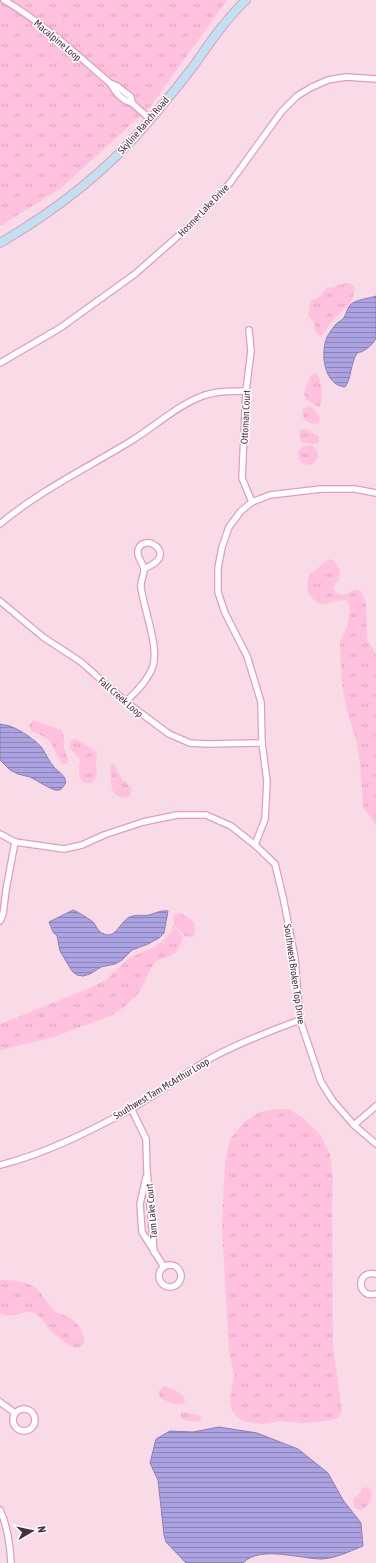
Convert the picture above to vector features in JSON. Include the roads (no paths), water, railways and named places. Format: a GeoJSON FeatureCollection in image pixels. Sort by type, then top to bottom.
{"type":"FeatureCollection","features":[{"type":"Feature","properties":{"kind":"street","name":"Macalpine Loop"},"geometry":{"type":"LineString","coordinates":[[4,0],[25,12],[110,83],[126,93],[131,98],[132,103],[150,120]]}},
{"type":"Feature","properties":{"kind":"street","name":"Skyline Ranch Road"},"geometry":{"type":"LineString","coordinates":[[0,243],[38,219],[68,197],[117,155],[150,120],[194,64],[222,25],[246,0]]}},
{"type":"Feature","properties":{"kind":"street","name":"Hosmer Lake Drive"},"geometry":{"type":"LineString","coordinates":[[0,363],[60,328],[135,274],[189,227],[230,183],[282,111],[297,96],[328,80],[346,77],[376,79]]}},
{"type":"Feature","properties":{"kind":"street","name":"Ottoman Court"},"geometry":{"type":"LineString","coordinates":[[250,330],[251,351],[246,391],[242,478],[252,502]]}},
{"type":"Feature","properties":{"kind":"street"},"geometry":{"type":"LineString","coordinates":[[0,524],[50,488],[133,440],[177,409],[201,396],[227,391],[246,391]]}},
{"type":"Feature","properties":{"kind":"street"},"geometry":{"type":"LineString","coordinates":[[255,845],[265,819],[267,780],[262,743],[261,702],[247,656],[225,613],[218,592],[218,568],[222,547],[229,527],[241,511],[252,502],[270,495],[311,490],[355,489],[376,493]]}},
{"type":"Feature","properties":{"kind":"street"},"geometry":{"type":"LineString","coordinates":[[126,702],[143,684],[153,666],[155,651],[141,586],[144,569],[138,556],[138,550],[141,545],[152,543],[157,546],[160,551],[159,557],[156,562],[144,569]]}},
{"type":"Feature","properties":{"kind":"street","name":"Fall Creek Loop"},"geometry":{"type":"LineString","coordinates":[[0,601],[43,637],[81,662],[126,702],[169,734],[190,743],[262,743]]}},
{"type":"Feature","properties":{"kind":"street","name":"Southwest Broken Top Drive"},"geometry":{"type":"LineString","coordinates":[[0,834],[15,842],[64,849],[82,845],[104,835],[143,822],[177,815],[206,815],[231,826],[255,845],[275,864],[277,871],[295,958],[300,1020],[321,1082],[333,1102],[354,1125],[376,1144]]}},
{"type":"Feature","properties":{"kind":"street"},"geometry":{"type":"LineString","coordinates":[[0,921],[3,914],[15,842]]}},
{"type":"Feature","properties":{"kind":"street","name":"Southwest Tam McArthur Loop"},"geometry":{"type":"LineString","coordinates":[[0,1165],[48,1150],[131,1108],[186,1072],[214,1056],[267,1032],[300,1020]]}},
{"type":"Feature","properties":{"kind":"street"},"geometry":{"type":"LineString","coordinates":[[354,1125],[376,1106]]}},
{"type":"Feature","properties":{"kind":"street","name":"Tam Lake Court"},"geometry":{"type":"LineString","coordinates":[[131,1108],[146,1139],[147,1171],[154,1252]]}},
{"type":"Feature","properties":{"kind":"street","name":"Tam Lake Court"},"geometry":{"type":"LineString","coordinates":[[147,1171],[140,1204],[142,1232],[164,1267]]}},
{"type":"Feature","properties":{"kind":"street"},"geometry":{"type":"LineString","coordinates":[[376,1274],[366,1274],[361,1283],[365,1293],[372,1295],[376,1294]]}},
{"type":"Feature","properties":{"kind":"street"},"geometry":{"type":"LineString","coordinates":[[0,1402],[15,1413]]}},
{"type":"Feature","properties":{"kind":"street"},"geometry":{"type":"LineString","coordinates":[[0,1510],[10,1543],[11,1563]]}}]}
